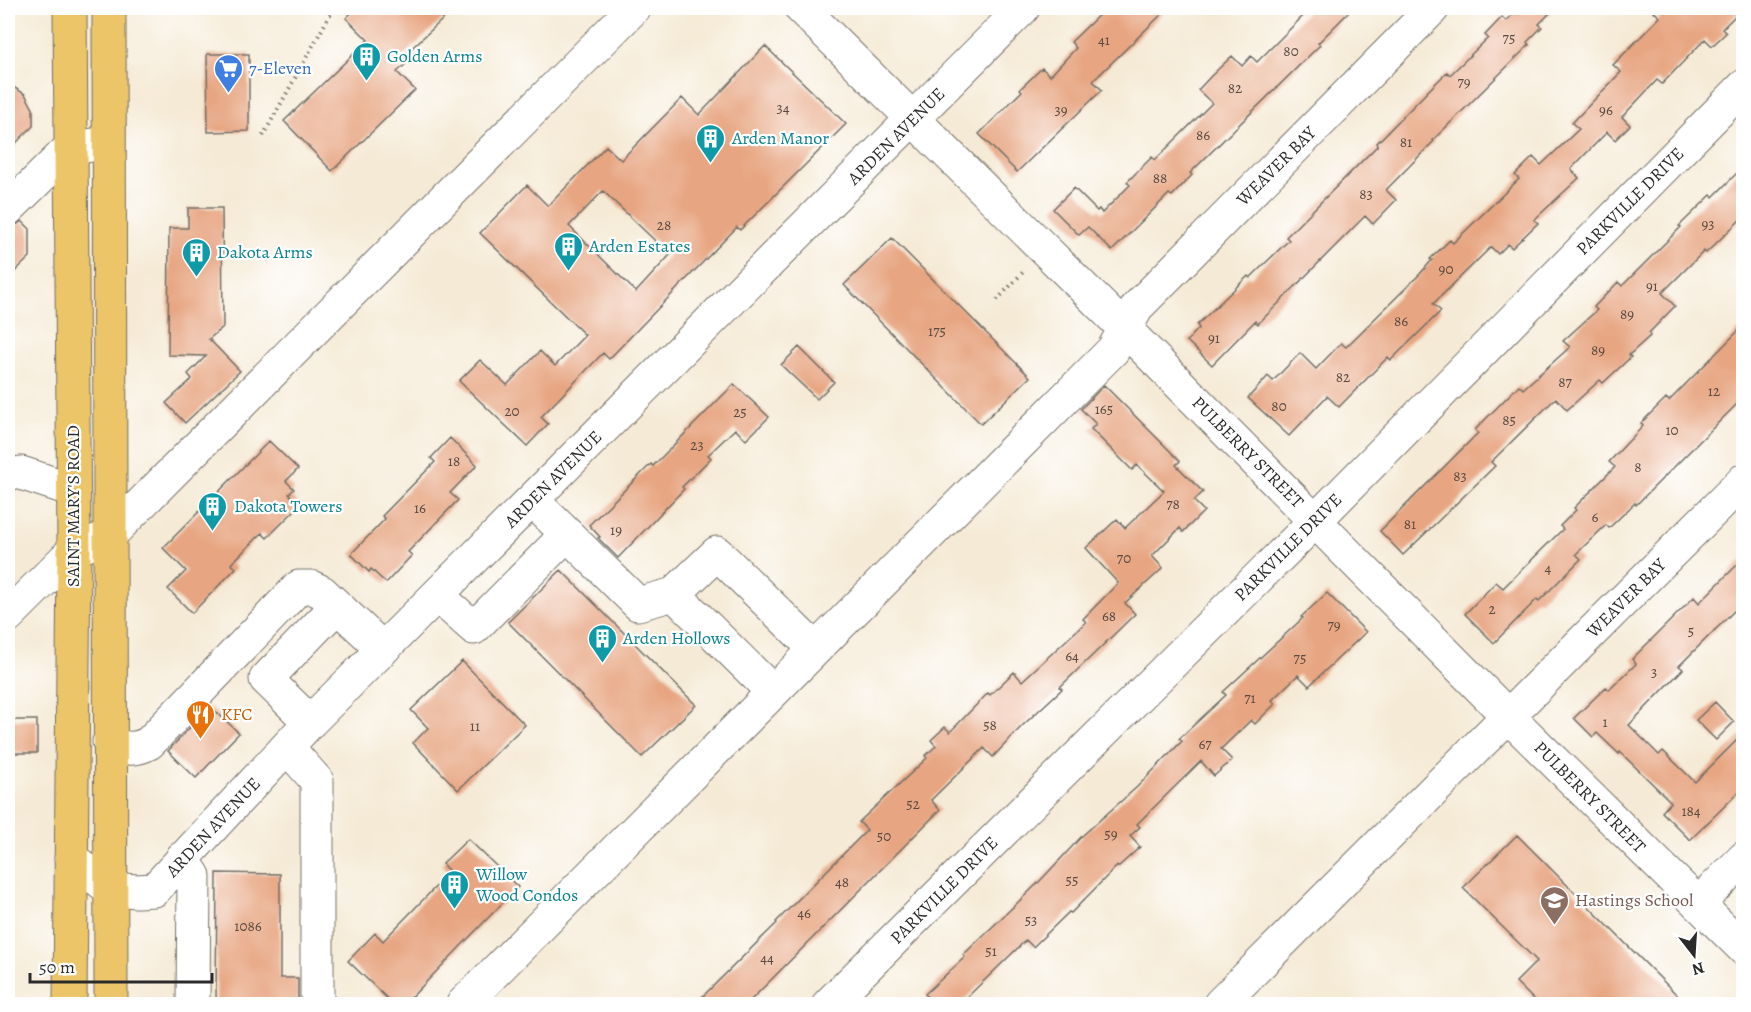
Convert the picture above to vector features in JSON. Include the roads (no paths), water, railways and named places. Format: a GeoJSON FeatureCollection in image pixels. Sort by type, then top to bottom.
{"type":"FeatureCollection","features":[{"type":"Feature","properties":{"kind":"main road","name":"SAINT MARY'S ROAD"},"geometry":{"type":"LineString","coordinates":[[111,1005],[108,142],[113,12]]}},
{"type":"Feature","properties":{"kind":"main road","name":"SAINT MARY'S ROAD"},"geometry":{"type":"LineString","coordinates":[[70,18],[74,550],[70,1005]]}},
{"type":"Feature","properties":{"kind":"street"},"geometry":{"type":"LineString","coordinates":[[8,616],[74,550],[109,536],[634,8]]}},
{"type":"Feature","properties":{"kind":"street","name":"PULBERRY STREET"},"geometry":{"type":"LineString","coordinates":[[801,8],[1125,329],[1509,717],[1743,949]]}},
{"type":"Feature","properties":{"kind":"street","name":"ARDEN AVENUE"},"geometry":{"type":"LineString","coordinates":[[110,889],[154,890],[310,722],[1023,8]]}},
{"type":"Feature","properties":{"kind":"street","name":"WEAVER BAY"},"geometry":{"type":"LineString","coordinates":[[463,1005],[1113,350],[1138,306],[1432,8]]}},
{"type":"Feature","properties":{"kind":"street"},"geometry":{"type":"LineString","coordinates":[[70,18],[113,12]]}},
{"type":"Feature","properties":{"kind":"street","name":"PARKVILLE DRIVE"},"geometry":{"type":"LineString","coordinates":[[829,1005],[1316,520],[1743,86]]}},
{"type":"Feature","properties":{"kind":"street"},"geometry":{"type":"LineString","coordinates":[[8,209],[70,148],[108,142]]}},
{"type":"Feature","properties":{"kind":"street"},"geometry":{"type":"LineString","coordinates":[[21,473],[73,490]]}},
{"type":"Feature","properties":{"kind":"street","name":"WEAVER BAY"},"geometry":{"type":"LineString","coordinates":[[1220,1005],[1743,480]]}},
{"type":"Feature","properties":{"kind":"street"},"geometry":{"type":"LineString","coordinates":[[532,500],[638,604],[674,594],[717,552],[815,650]]}},
{"type":"Feature","properties":{"kind":"street"},"geometry":{"type":"LineString","coordinates":[[437,595],[474,628],[567,534]]}},
{"type":"Feature","properties":{"kind":"street"},"geometry":{"type":"LineString","coordinates":[[109,742],[127,749],[138,749],[149,743],[299,587],[311,587],[329,599],[383,649]]}},
{"type":"Feature","properties":{"kind":"street"},"geometry":{"type":"LineString","coordinates":[[674,594],[773,692]]}},
{"type":"Feature","properties":{"kind":"street"},"geometry":{"type":"LineString","coordinates":[[310,722],[266,678],[329,599]]}},
{"type":"Feature","properties":{"kind":"street"},"geometry":{"type":"LineString","coordinates":[[287,747],[317,781],[317,1005]]}},
{"type":"Feature","properties":{"kind":"street"},"geometry":{"type":"LineString","coordinates":[[71,858],[110,889]]}},
{"type":"Feature","properties":{"kind":"street"},"geometry":{"type":"LineString","coordinates":[[182,858],[194,876],[193,1005]]}},
{"type":"Feature","properties":{"kind":"street"},"geometry":{"type":"LineString","coordinates":[[1698,904],[1743,858]]}},
{"type":"Feature","properties":{"kind":"place","name":"Golden Arms"},"geometry":{"type":"Point","coordinates":[366,82]}},
{"type":"Feature","properties":{"kind":"place","name":"7-Eleven"},"geometry":{"type":"Point","coordinates":[228,94]}},
{"type":"Feature","properties":{"kind":"place","name":"Arden Manor"},"geometry":{"type":"Point","coordinates":[711,164]}},
{"type":"Feature","properties":{"kind":"place","name":"Arden Estates"},"geometry":{"type":"Point","coordinates":[568,272]}},
{"type":"Feature","properties":{"kind":"place","name":"Dakota Arms"},"geometry":{"type":"Point","coordinates":[196,278]}},
{"type":"Feature","properties":{"kind":"place","name":"Dakota Towers"},"geometry":{"type":"Point","coordinates":[213,532]}},
{"type":"Feature","properties":{"kind":"place","name":"Arden Hollows"},"geometry":{"type":"Point","coordinates":[602,664]}},
{"type":"Feature","properties":{"kind":"place","name":"KFC"},"geometry":{"type":"Point","coordinates":[200,740]}},
{"type":"Feature","properties":{"kind":"place","name":"Willow Wood Condos"},"geometry":{"type":"Point","coordinates":[455,910]}},
{"type":"Feature","properties":{"kind":"place","name":"Hastings School"},"geometry":{"type":"Point","coordinates":[1554,926]}}]}
